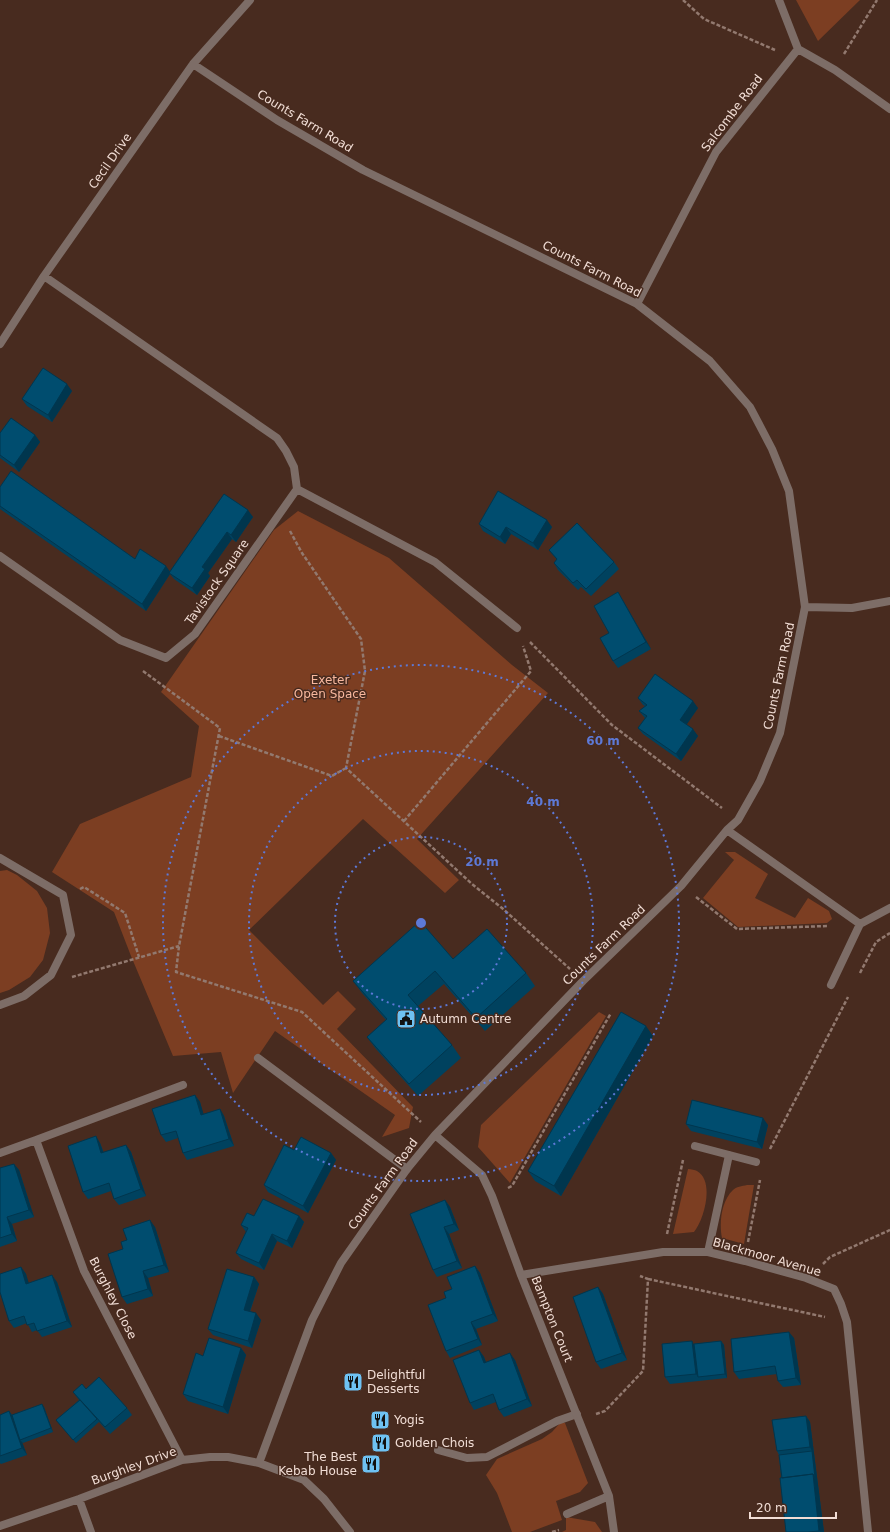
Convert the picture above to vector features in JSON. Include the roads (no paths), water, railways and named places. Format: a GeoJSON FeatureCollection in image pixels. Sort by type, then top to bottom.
{"type":"FeatureCollection","features":[{"type":"Feature","properties":{"kind":"street","name":"Cecil Drive"},"geometry":{"type":"LineString","coordinates":[[0,344],[44,276],[194,64],[250,0]]}},
{"type":"Feature","properties":{"kind":"street"},"geometry":{"type":"LineString","coordinates":[[779,0],[798,49],[835,70],[890,108]]}},
{"type":"Feature","properties":{"kind":"street","name":"Salcombe Road"},"geometry":{"type":"LineString","coordinates":[[637,304],[661,261],[716,152],[798,49]]}},
{"type":"Feature","properties":{"kind":"street","name":"Counts Farm Road"},"geometry":{"type":"LineString","coordinates":[[194,64],[277,120],[363,170],[637,304],[710,361],[750,406],[772,449],[789,491],[806,607],[780,733],[760,781],[738,820],[727,830],[682,886],[583,981],[435,1135],[407,1169],[341,1263],[315,1314],[259,1463]]}},
{"type":"Feature","properties":{"kind":"street"},"geometry":{"type":"LineString","coordinates":[[44,276],[277,438],[294,467],[297,489],[435,562],[517,628]]}},
{"type":"Feature","properties":{"kind":"street","name":"Tavistock Square"},"geometry":{"type":"LineString","coordinates":[[0,556],[120,640],[166,658],[195,634],[297,489]]}},
{"type":"Feature","properties":{"kind":"street"},"geometry":{"type":"LineString","coordinates":[[806,607],[852,608],[890,601]]}},
{"type":"Feature","properties":{"kind":"street"},"geometry":{"type":"LineString","coordinates":[[727,830],[860,924]]}},
{"type":"Feature","properties":{"kind":"street"},"geometry":{"type":"LineString","coordinates":[[0,858],[63,895],[71,935],[51,976],[24,996],[0,1005]]}},
{"type":"Feature","properties":{"kind":"street"},"geometry":{"type":"LineString","coordinates":[[831,985],[860,924],[890,908]]}},
{"type":"Feature","properties":{"kind":"street"},"geometry":{"type":"LineString","coordinates":[[258,1058],[407,1169]]}},
{"type":"Feature","properties":{"kind":"street"},"geometry":{"type":"LineString","coordinates":[[0,1153],[183,1085]]}},
{"type":"Feature","properties":{"kind":"street","name":"Bampton Court"},"geometry":{"type":"LineString","coordinates":[[435,1135],[482,1175],[492,1196],[521,1275],[608,1496],[614,1532]]}},
{"type":"Feature","properties":{"kind":"street","name":"Burghley Close"},"geometry":{"type":"LineString","coordinates":[[36,1140],[84,1271],[182,1460]]}},
{"type":"Feature","properties":{"kind":"street"},"geometry":{"type":"LineString","coordinates":[[695,1146],[756,1162]]}},
{"type":"Feature","properties":{"kind":"street"},"geometry":{"type":"LineString","coordinates":[[708,1252],[729,1155]]}},
{"type":"Feature","properties":{"kind":"street","name":"Blackmoor Avenue"},"geometry":{"type":"LineString","coordinates":[[521,1275],[663,1252],[708,1252],[806,1278],[834,1289],[841,1304],[846,1322],[868,1532]]}},
{"type":"Feature","properties":{"kind":"street"},"geometry":{"type":"LineString","coordinates":[[438,1450],[467,1458],[487,1456],[556,1420],[578,1417]]}},
{"type":"Feature","properties":{"kind":"street","name":"Burghley Drive"},"geometry":{"type":"LineString","coordinates":[[0,1526],[79,1499],[182,1460],[228,1457],[259,1463],[304,1480],[324,1499],[350,1532]]}},
{"type":"Feature","properties":{"kind":"street"},"geometry":{"type":"LineString","coordinates":[[567,1514],[608,1496]]}},
{"type":"Feature","properties":{"kind":"street"},"geometry":{"type":"LineString","coordinates":[[79,1499],[91,1532]]}},
{"type":"Feature","properties":{"kind":"place","name":"Autumn Centre"},"geometry":{"type":"Point","coordinates":[406,1019]}},
{"type":"Feature","properties":{"kind":"place","name":"Delightful Desserts"},"geometry":{"type":"Point","coordinates":[353,1382]}},
{"type":"Feature","properties":{"kind":"place","name":"Yogis"},"geometry":{"type":"Point","coordinates":[380,1420]}},
{"type":"Feature","properties":{"kind":"place","name":"Golden Chois"},"geometry":{"type":"Point","coordinates":[381,1443]}},
{"type":"Feature","properties":{"kind":"place","name":"The Best Kebab House"},"geometry":{"type":"Point","coordinates":[371,1464]}},
{"type":"Feature","properties":{"kind":"park label","name":"Exeter Open Space"},"geometry":{"type":"Point","coordinates":[330,687]}}]}
